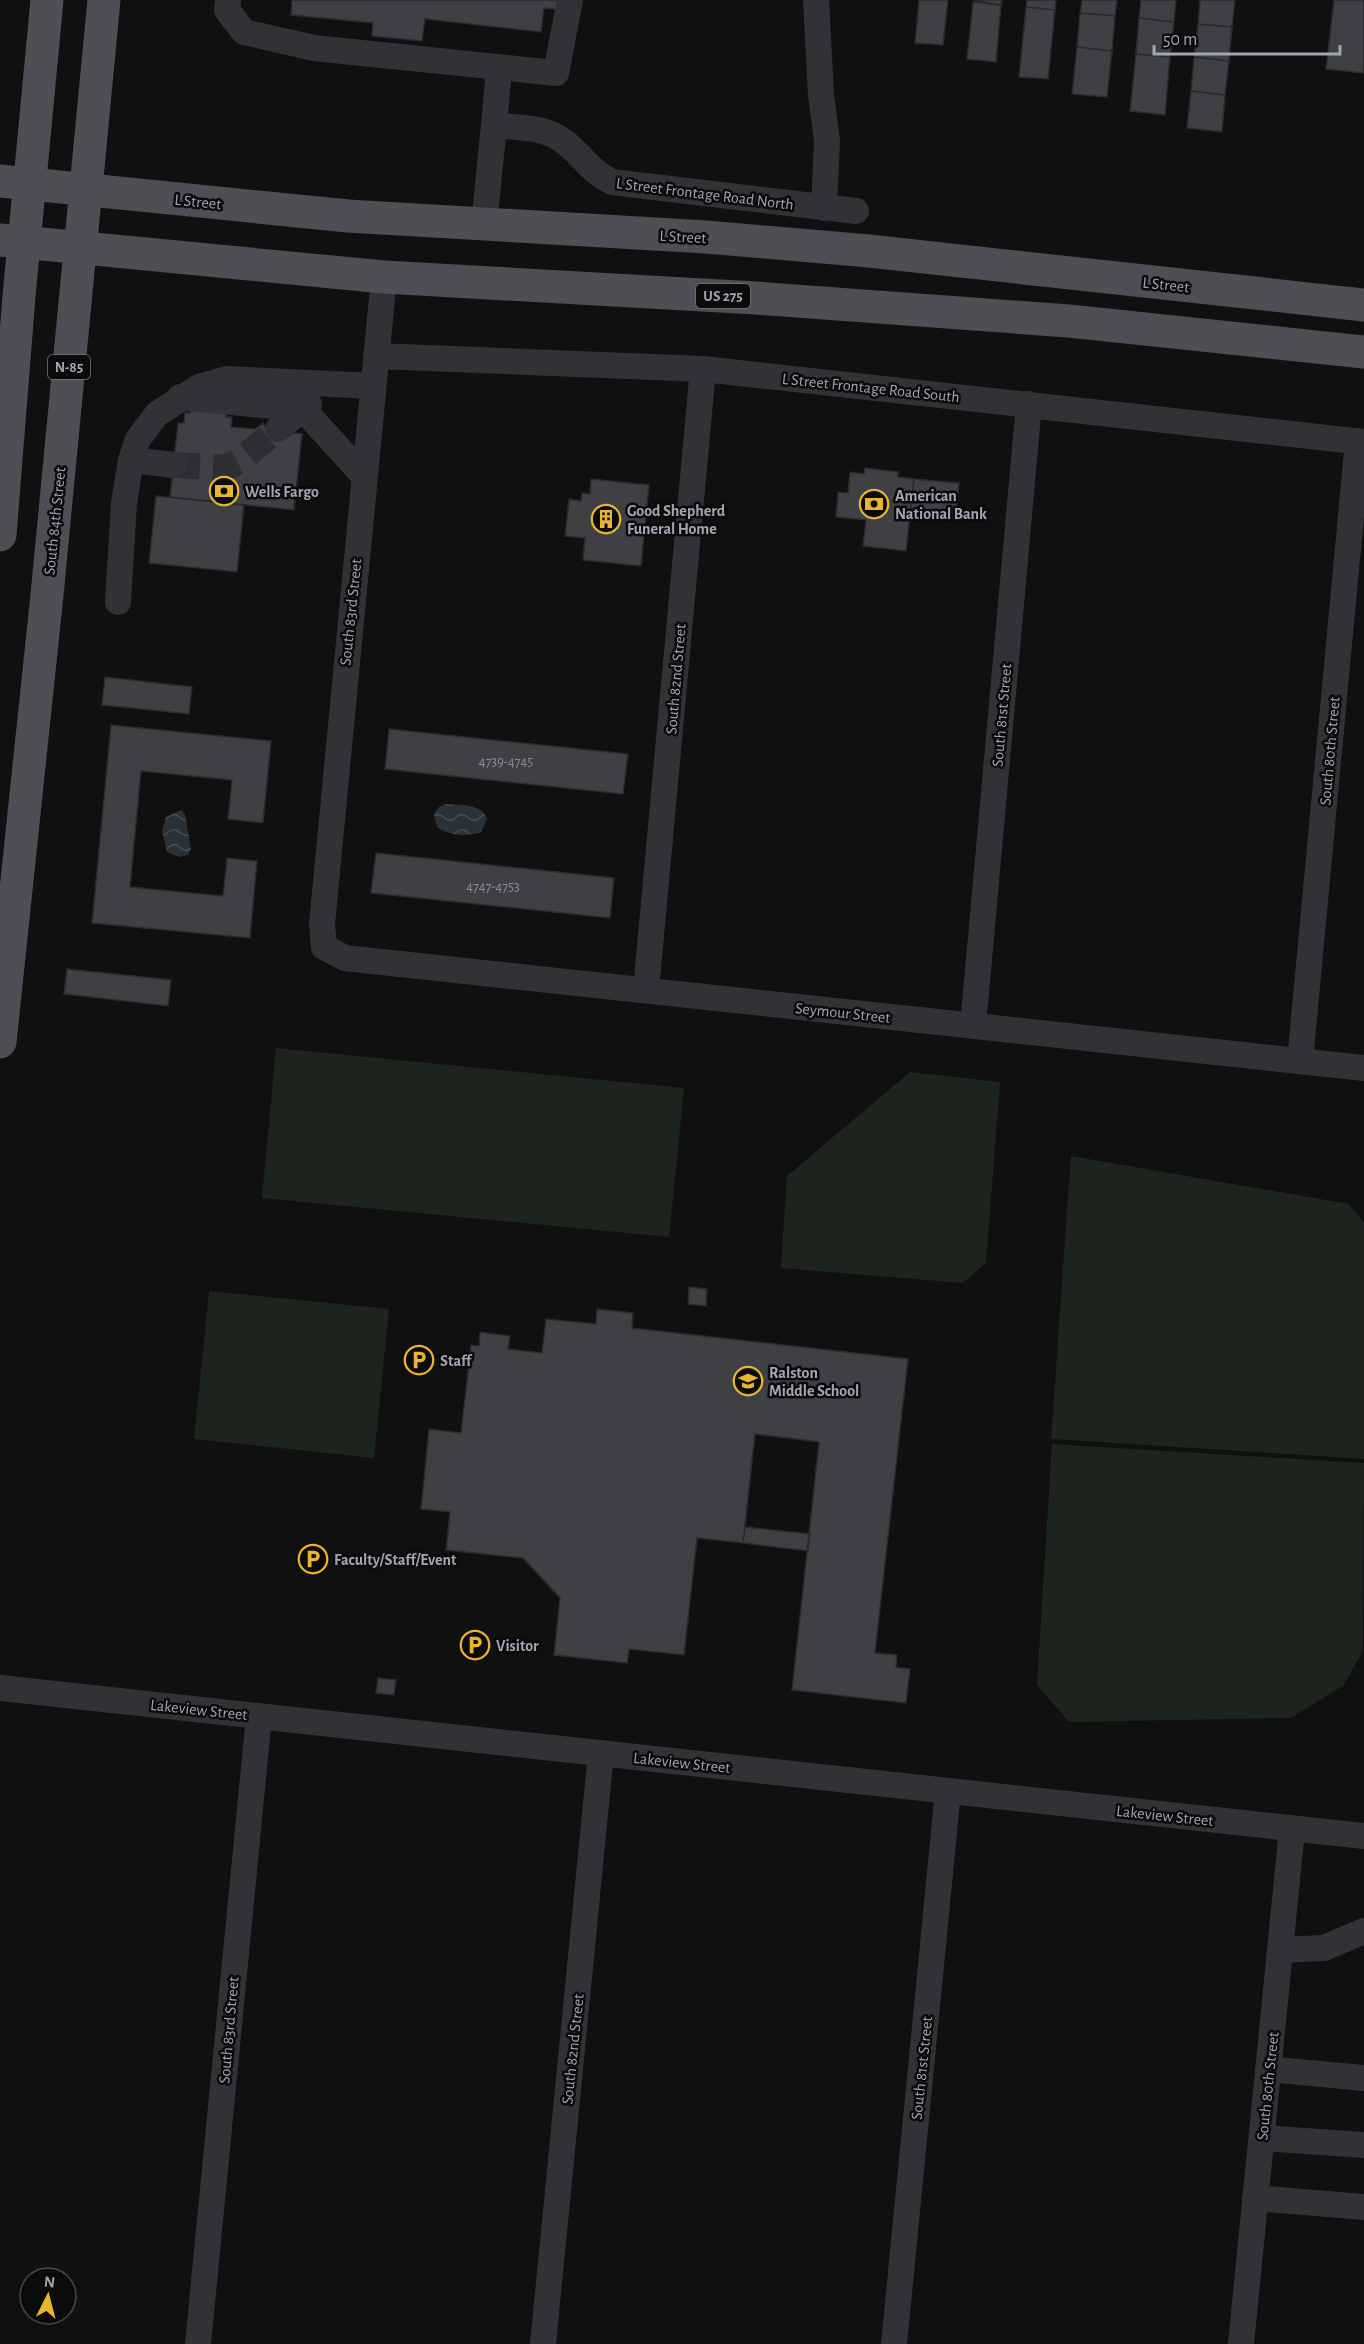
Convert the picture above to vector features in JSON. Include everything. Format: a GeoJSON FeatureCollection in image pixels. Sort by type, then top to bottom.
{"type":"FeatureCollection","features":[{"type":"Feature","properties":{"kind":"main road"},"geometry":{"type":"LineString","coordinates":[[0,535],[15,183],[47,0]]}},
{"type":"Feature","properties":{"kind":"main road","name":"South 84th Street"},"geometry":{"type":"LineString","coordinates":[[0,1042],[87,190],[104,0]]}},
{"type":"Feature","properties":{"kind":"main road","name":"L Street"},"geometry":{"type":"LineString","coordinates":[[15,183],[348,216],[706,237],[869,251],[1364,305]]}},
{"type":"Feature","properties":{"kind":"main road","name":"US 275"},"geometry":{"type":"LineString","coordinates":[[12,241],[384,277],[934,310],[1090,323],[1364,352]]}},
{"type":"Feature","properties":{"kind":"street"},"geometry":{"type":"LineString","coordinates":[[228,0],[227,10],[244,32],[314,48],[556,73],[570,0]]}},
{"type":"Feature","properties":{"kind":"street"},"geometry":{"type":"LineString","coordinates":[[816,0],[821,94],[827,141],[824,208]]}},
{"type":"Feature","properties":{"kind":"street"},"geometry":{"type":"LineString","coordinates":[[484,225],[499,68]]}},
{"type":"Feature","properties":{"kind":"street","name":"L Street Frontage Road North"},"geometry":{"type":"LineString","coordinates":[[494,125],[550,133],[568,144],[593,172],[612,182],[856,211]]}},
{"type":"Feature","properties":{"kind":"street","name":"South 83rd Street"},"geometry":{"type":"LineString","coordinates":[[324,947],[323,912],[384,277]]}},
{"type":"Feature","properties":{"kind":"street","name":"L Street Frontage Road South"},"geometry":{"type":"LineString","coordinates":[[376,356],[703,369],[1361,441]]}},
{"type":"Feature","properties":{"kind":"street","name":"South 82nd Street"},"geometry":{"type":"LineString","coordinates":[[646,990],[703,369]]}},
{"type":"Feature","properties":{"kind":"street"},"geometry":{"type":"LineString","coordinates":[[118,602],[124,503],[131,460],[138,439],[157,414],[199,387],[227,379],[287,383],[330,382],[373,386]]}},
{"type":"Feature","properties":{"kind":"street"},"geometry":{"type":"LineString","coordinates":[[278,429],[303,409],[330,382]]}},
{"type":"Feature","properties":{"kind":"street"},"geometry":{"type":"LineString","coordinates":[[180,398],[303,409],[364,476]]}},
{"type":"Feature","properties":{"kind":"street","name":"South 81st Street"},"geometry":{"type":"LineString","coordinates":[[973,1026],[1029,404]]}},
{"type":"Feature","properties":{"kind":"street","name":"South 80th Street"},"geometry":{"type":"LineString","coordinates":[[1300,1061],[1361,441]]}},
{"type":"Feature","properties":{"kind":"street"},"geometry":{"type":"LineString","coordinates":[[131,460],[174,465]]}},
{"type":"Feature","properties":{"kind":"street","name":"Seymour Street"},"geometry":{"type":"LineString","coordinates":[[324,947],[345,958],[1364,1068]]}},
{"type":"Feature","properties":{"kind":"street","name":"Lakeview Street"},"geometry":{"type":"LineString","coordinates":[[0,1688],[1364,1836]]}},
{"type":"Feature","properties":{"kind":"street","name":"South 83rd Street"},"geometry":{"type":"LineString","coordinates":[[198,2344],[259,1716]]}},
{"type":"Feature","properties":{"kind":"street","name":"South 82nd Street"},"geometry":{"type":"LineString","coordinates":[[543,2344],[601,1753]]}},
{"type":"Feature","properties":{"kind":"street","name":"South 81st Street"},"geometry":{"type":"LineString","coordinates":[[894,2344],[948,1791]]}},
{"type":"Feature","properties":{"kind":"street","name":"South 80th Street"},"geometry":{"type":"LineString","coordinates":[[1241,2344],[1292,1829]]}},
{"type":"Feature","properties":{"kind":"street"},"geometry":{"type":"LineString","coordinates":[[1280,1950],[1324,1948],[1364,1931]]}},
{"type":"Feature","properties":{"kind":"street"},"geometry":{"type":"LineString","coordinates":[[1268,2069],[1364,2078]]}},
{"type":"Feature","properties":{"kind":"street"},"geometry":{"type":"LineString","coordinates":[[1262,2138],[1364,2145]]}},
{"type":"Feature","properties":{"kind":"street"},"geometry":{"type":"LineString","coordinates":[[1256,2198],[1364,2207]]}},
{"type":"Feature","properties":{"kind":"shaded area"},"geometry":{"type":"Polygon","coordinates":[[[276,1048],[684,1088],[669,1237],[262,1198],[276,1048]]]}},
{"type":"Feature","properties":{"kind":"shaded area"},"geometry":{"type":"Polygon","coordinates":[[[910,1072],[1000,1082],[986,1263],[963,1283],[781,1268],[787,1176],[910,1072]]]}},
{"type":"Feature","properties":{"kind":"shaded area"},"geometry":{"type":"Polygon","coordinates":[[[1071,1156],[1349,1204],[1364,1223],[1364,1459],[1051,1439],[1071,1156]]]}},
{"type":"Feature","properties":{"kind":"shaded area"},"geometry":{"type":"Polygon","coordinates":[[[209,1291],[389,1309],[374,1458],[194,1439],[209,1291]]]}},
{"type":"Feature","properties":{"kind":"shaded area"},"geometry":{"type":"Polygon","coordinates":[[[1052,1444],[1364,1463],[1363,1650],[1344,1685],[1291,1718],[1069,1722],[1037,1685],[1052,1444]]]}},
{"type":"Feature","properties":{"kind":"water"},"geometry":{"type":"Polygon","coordinates":[[[445,804],[475,807],[480,810],[487,819],[481,832],[459,835],[437,827],[434,814],[439,807],[445,804]]]}},
{"type":"Feature","properties":{"kind":"water"},"geometry":{"type":"Polygon","coordinates":[[[181,810],[185,814],[191,849],[188,855],[179,857],[167,852],[162,831],[166,817],[181,810]]]}},
{"type":"Feature","properties":{"kind":"building"},"geometry":{"type":"Polygon","coordinates":[[[292,0],[562,0],[561,10],[544,8],[541,32],[425,19],[422,41],[372,36],[373,23],[291,15],[292,0]]]}},
{"type":"Feature","properties":{"kind":"building"},"geometry":{"type":"Polygon","coordinates":[[[919,0],[948,0],[943,45],[915,43],[919,0]]]}},
{"type":"Feature","properties":{"kind":"building"},"geometry":{"type":"Polygon","coordinates":[[[973,0],[1002,0],[1001,5],[973,0]]]}},
{"type":"Feature","properties":{"kind":"building"},"geometry":{"type":"Polygon","coordinates":[[[1027,0],[1056,0],[1055,10],[1026,7],[1027,0]]]}},
{"type":"Feature","properties":{"kind":"building"},"geometry":{"type":"Polygon","coordinates":[[[1082,0],[1117,0],[1115,16],[1080,13],[1082,0]]]}},
{"type":"Feature","properties":{"kind":"building"},"geometry":{"type":"Polygon","coordinates":[[[1141,0],[1176,0],[1174,22],[1139,18],[1141,0]]]}},
{"type":"Feature","properties":{"kind":"building"},"geometry":{"type":"Polygon","coordinates":[[[1200,0],[1235,0],[1232,27],[1198,24],[1200,0]]]}},
{"type":"Feature","properties":{"kind":"building"},"geometry":{"type":"Polygon","coordinates":[[[1334,0],[1364,0],[1364,73],[1326,69],[1334,0]]]}},
{"type":"Feature","properties":{"kind":"building"},"geometry":{"type":"Polygon","coordinates":[[[973,2],[1001,5],[996,62],[967,59],[973,2]]]}},
{"type":"Feature","properties":{"kind":"building"},"geometry":{"type":"Polygon","coordinates":[[[1026,7],[1055,10],[1048,79],[1019,77],[1026,7]]]}},
{"type":"Feature","properties":{"kind":"building"},"geometry":{"type":"Polygon","coordinates":[[[1080,13],[1115,16],[1112,51],[1077,47],[1080,13]]]}},
{"type":"Feature","properties":{"kind":"building"},"geometry":{"type":"Polygon","coordinates":[[[1139,18],[1174,22],[1170,57],[1136,54],[1139,18]]]}},
{"type":"Feature","properties":{"kind":"building"},"geometry":{"type":"Polygon","coordinates":[[[1198,24],[1232,27],[1229,61],[1194,57],[1198,24]]]}},
{"type":"Feature","properties":{"kind":"building"},"geometry":{"type":"Polygon","coordinates":[[[1077,47],[1112,51],[1107,97],[1072,94],[1077,47]]]}},
{"type":"Feature","properties":{"kind":"building"},"geometry":{"type":"Polygon","coordinates":[[[1136,54],[1170,57],[1165,115],[1130,111],[1136,54]]]}},
{"type":"Feature","properties":{"kind":"building"},"geometry":{"type":"Polygon","coordinates":[[[1194,57],[1229,61],[1225,95],[1191,91],[1194,57]]]}},
{"type":"Feature","properties":{"kind":"building"},"geometry":{"type":"Polygon","coordinates":[[[1191,91],[1225,95],[1222,132],[1187,128],[1191,91]]]}},
{"type":"Feature","properties":{"kind":"building"},"geometry":{"type":"Polygon","coordinates":[[[190,406],[227,409],[226,417],[232,417],[231,427],[255,429],[263,423],[268,430],[302,434],[294,510],[170,497],[178,423],[184,423],[185,412],[190,413],[190,406]]]}},
{"type":"Feature","properties":{"kind":"building","name":"American National Bank"},"geometry":{"type":"Polygon","coordinates":[[[865,468],[898,472],[898,477],[914,479],[906,551],[863,546],[866,520],[836,517],[838,492],[848,493],[850,472],[864,474],[865,468]]]}},
{"type":"Feature","properties":{"kind":"building","name":"Good Shepherd Funeral Home"},"geometry":{"type":"Polygon","coordinates":[[[591,479],[649,485],[641,566],[583,560],[585,538],[565,536],[569,499],[581,501],[582,493],[590,494],[591,479]]]}},
{"type":"Feature","properties":{"kind":"building"},"geometry":{"type":"Polygon","coordinates":[[[914,479],[959,483],[956,519],[910,514],[914,479]]]}},
{"type":"Feature","properties":{"kind":"building"},"geometry":{"type":"Polygon","coordinates":[[[156,496],[244,505],[237,572],[149,563],[156,496]]]}},
{"type":"Feature","properties":{"kind":"building"},"geometry":{"type":"Polygon","coordinates":[[[105,677],[192,687],[189,714],[102,705],[105,677]]]}},
{"type":"Feature","properties":{"kind":"building"},"geometry":{"type":"Polygon","coordinates":[[[111,725],[271,741],[263,823],[228,819],[232,780],[141,771],[130,887],[223,896],[227,858],[257,861],[250,938],[92,923],[111,725]]]}},
{"type":"Feature","properties":{"kind":"building"},"geometry":{"type":"Polygon","coordinates":[[[389,729],[628,754],[623,794],[385,769],[389,729]]]}},
{"type":"Feature","properties":{"kind":"building"},"geometry":{"type":"Polygon","coordinates":[[[376,853],[614,878],[610,918],[371,893],[376,853]]]}},
{"type":"Feature","properties":{"kind":"building"},"geometry":{"type":"Polygon","coordinates":[[[67,969],[171,980],[168,1006],[64,994],[67,969]]]}},
{"type":"Feature","properties":{"kind":"building"},"geometry":{"type":"Polygon","coordinates":[[[689,1287],[707,1289],[706,1306],[688,1304],[689,1287]]]}},
{"type":"Feature","properties":{"kind":"building"},"geometry":{"type":"Polygon","coordinates":[[[597,1309],[633,1313],[632,1328],[908,1359],[875,1653],[897,1655],[896,1667],[910,1669],[906,1703],[792,1690],[819,1442],[755,1434],[743,1543],[697,1538],[684,1655],[629,1649],[627,1663],[554,1655],[560,1598],[523,1558],[446,1550],[450,1512],[421,1509],[429,1429],[461,1433],[471,1345],[479,1346],[480,1332],[510,1336],[508,1349],[542,1353],[546,1319],[596,1324],[597,1309]]]}},
{"type":"Feature","properties":{"kind":"building"},"geometry":{"type":"Polygon","coordinates":[[[745,1527],[810,1534],[808,1551],[743,1543],[745,1527]]]}},
{"type":"Feature","properties":{"kind":"building"},"geometry":{"type":"Polygon","coordinates":[[[378,1678],[396,1680],[394,1695],[376,1693],[378,1678]]]}},
{"type":"Feature","properties":{"kind":"tunnel"},"geometry":{"type":"LineString","coordinates":[[174,465],[225,468],[239,461],[278,429]]}},
{"type":"Feature","properties":{"kind":"place","name":"Wells Fargo"},"geometry":{"type":"Point","coordinates":[224,491]}},
{"type":"Feature","properties":{"kind":"place","name":"American National Bank"},"geometry":{"type":"Point","coordinates":[874,504]}},
{"type":"Feature","properties":{"kind":"place","name":"Good Shepherd Funeral Home"},"geometry":{"type":"Point","coordinates":[606,519]}},
{"type":"Feature","properties":{"kind":"place","name":"Staff"},"geometry":{"type":"Point","coordinates":[419,1360]}},
{"type":"Feature","properties":{"kind":"place","name":"Ralston Middle School"},"geometry":{"type":"Point","coordinates":[748,1381]}},
{"type":"Feature","properties":{"kind":"place","name":"Faculty/Staff/Event"},"geometry":{"type":"Point","coordinates":[313,1559]}},
{"type":"Feature","properties":{"kind":"place","name":"Visitor"},"geometry":{"type":"Point","coordinates":[475,1645]}}]}
